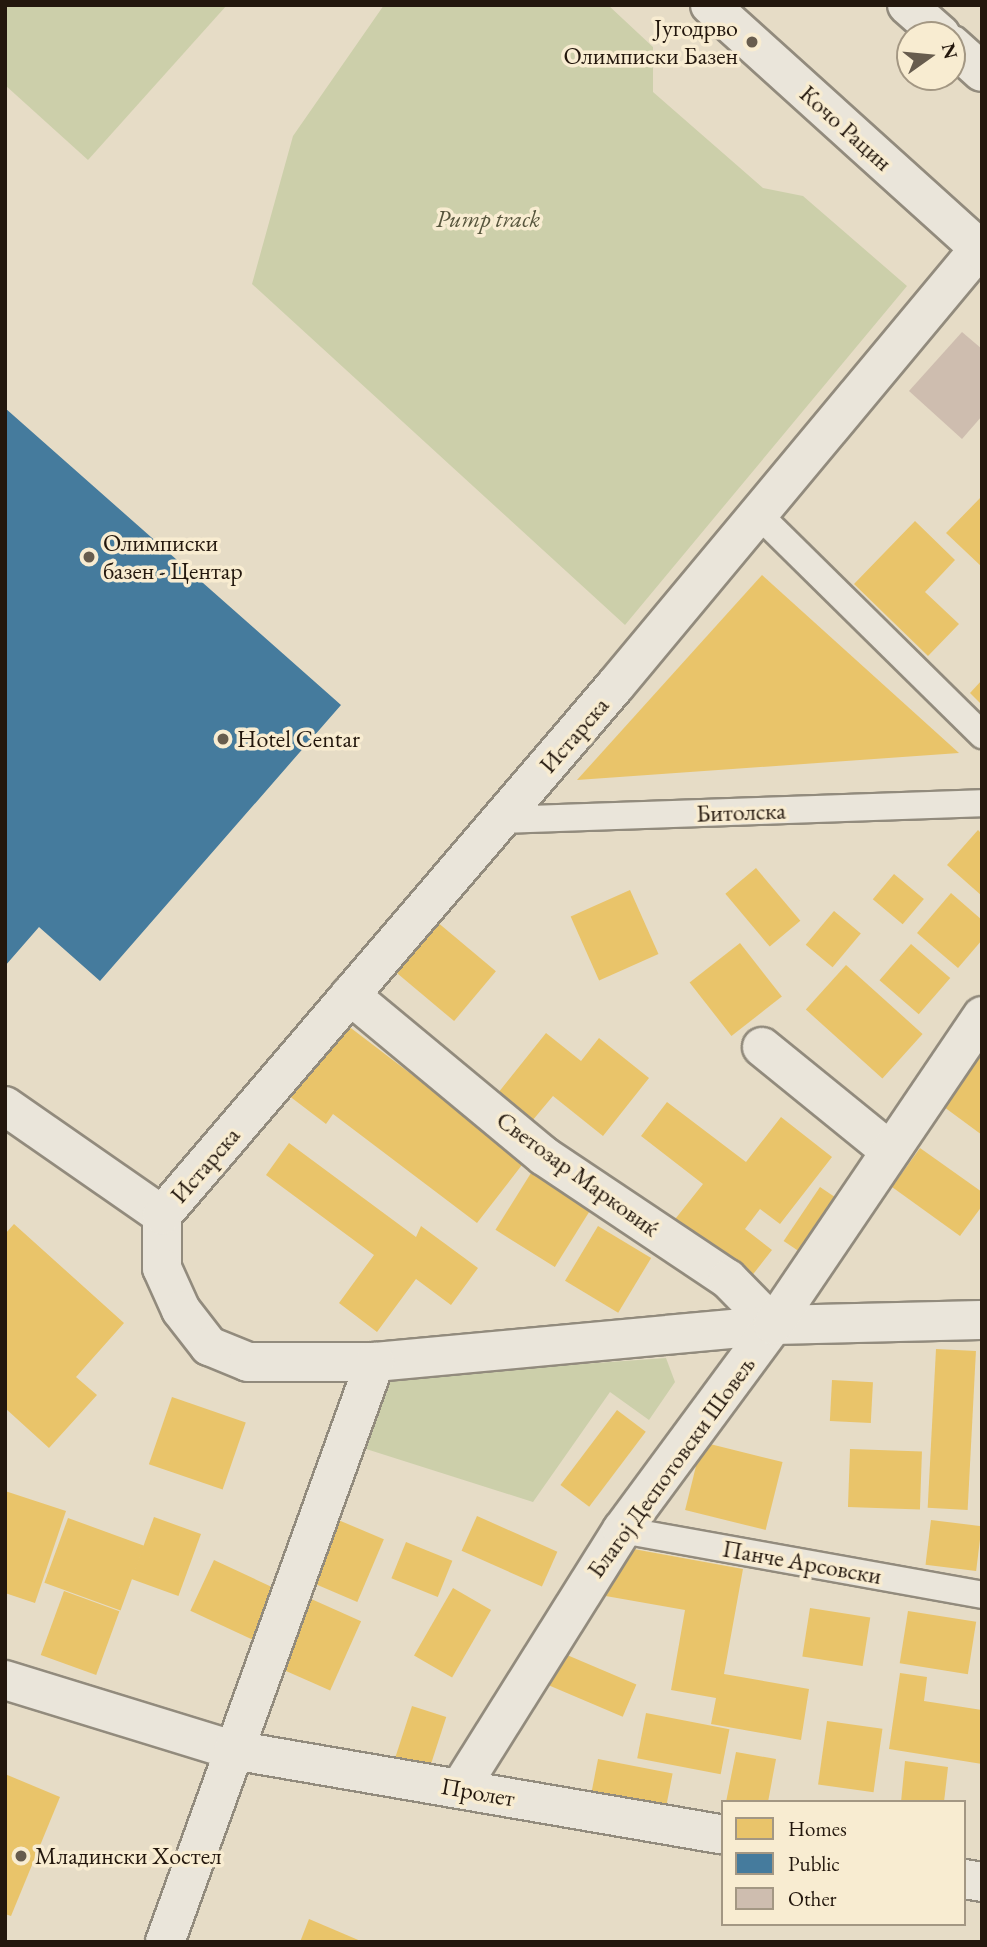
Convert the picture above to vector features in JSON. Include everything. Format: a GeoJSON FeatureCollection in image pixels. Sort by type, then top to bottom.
{"type":"FeatureCollection","features":[{"type":"Feature","properties":{"kind":"street","name":"Кочо Рацин"},"geometry":{"type":"LineString","coordinates":[[710,5],[981,250]]}},
{"type":"Feature","properties":{"kind":"street"},"geometry":{"type":"LineString","coordinates":[[908,5],[926,21]]}},
{"type":"Feature","properties":{"kind":"street"},"geometry":{"type":"LineString","coordinates":[[966,58],[982,72]]}},
{"type":"Feature","properties":{"kind":"street","name":"Истарска"},"geometry":{"type":"LineString","coordinates":[[162,1215],[500,821],[981,250]]}},
{"type":"Feature","properties":{"kind":"street","name":"Светозар Марковиќ"},"geometry":{"type":"LineString","coordinates":[[350,995],[544,1156],[728,1279],[773,1325]]}},
{"type":"Feature","properties":{"kind":"street","name":"Благој Деспотовски Шовељ"},"geometry":{"type":"LineString","coordinates":[[460,1788],[622,1530],[773,1325],[982,1016]]}},
{"type":"Feature","properties":{"kind":"street"},"geometry":{"type":"LineString","coordinates":[[762,1047],[890,1152]]}},
{"type":"Feature","properties":{"kind":"street"},"geometry":{"type":"LineString","coordinates":[[5,1106],[162,1215],[162,1268],[180,1310],[209,1346],[248,1362],[375,1362],[773,1325],[982,1320]]}},
{"type":"Feature","properties":{"kind":"street"},"geometry":{"type":"LineString","coordinates":[[165,1942],[375,1362]]}},
{"type":"Feature","properties":{"kind":"street","name":"Пролет"},"geometry":{"type":"LineString","coordinates":[[5,1681],[233,1750],[721,1835]]}},
{"type":"Feature","properties":{"kind":"lane"},"geometry":{"type":"LineString","coordinates":[[758,514],[982,735]]}},
{"type":"Feature","properties":{"kind":"lane","name":"Битолска"},"geometry":{"type":"LineString","coordinates":[[500,821],[982,803]]}},
{"type":"Feature","properties":{"kind":"lane","name":"Панче Арсовски"},"geometry":{"type":"LineString","coordinates":[[622,1530],[982,1595]]}},
{"type":"Feature","properties":{"kind":"green space"},"geometry":{"type":"Polygon","coordinates":[[[5,5],[227,5],[88,160],[5,85],[5,5]]]}},
{"type":"Feature","properties":{"kind":"green space","name":"Pump track"},"geometry":{"type":"Polygon","coordinates":[[[384,5],[608,5],[653,47],[653,92],[763,188],[803,196],[907,286],[625,625],[252,284],[293,136],[384,5]]]}},
{"type":"Feature","properties":{"kind":"green space"},"geometry":{"type":"Polygon","coordinates":[[[666,1358],[675,1382],[649,1420],[610,1392],[533,1502],[363,1448],[386,1378],[666,1358]]]}},
{"type":"Feature","properties":{"kind":"building: Homes"},"geometry":{"type":"Polygon","coordinates":[[[982,496],[982,567],[946,533],[982,496]]]}},
{"type":"Feature","properties":{"kind":"building: Homes"},"geometry":{"type":"Polygon","coordinates":[[[915,521],[955,560],[925,592],[959,624],[928,656],[854,584],[915,521]]]}},
{"type":"Feature","properties":{"kind":"building: Homes"},"geometry":{"type":"Polygon","coordinates":[[[762,575],[959,753],[577,780],[762,575]]]}},
{"type":"Feature","properties":{"kind":"building: Homes"},"geometry":{"type":"Polygon","coordinates":[[[982,680],[982,705],[970,693],[982,680]]]}},
{"type":"Feature","properties":{"kind":"building: Homes"},"geometry":{"type":"Polygon","coordinates":[[[978,830],[982,834],[982,896],[947,865],[978,830]]]}},
{"type":"Feature","properties":{"kind":"building: Homes"},"geometry":{"type":"Polygon","coordinates":[[[756,868],[800,921],[770,947],[725,894],[756,868]]]}},
{"type":"Feature","properties":{"kind":"building: Homes"},"geometry":{"type":"Polygon","coordinates":[[[894,874],[924,899],[903,924],[873,899],[894,874]]]}},
{"type":"Feature","properties":{"kind":"building: Homes"},"geometry":{"type":"Polygon","coordinates":[[[630,890],[658,954],[599,980],[571,916],[630,890]]]}},
{"type":"Feature","properties":{"kind":"building: Homes"},"geometry":{"type":"Polygon","coordinates":[[[951,893],[982,920],[982,940],[958,968],[917,933],[951,893]]]}},
{"type":"Feature","properties":{"kind":"building: Homes"},"geometry":{"type":"Polygon","coordinates":[[[834,911],[861,933],[833,967],[806,945],[834,911]]]}},
{"type":"Feature","properties":{"kind":"building: Homes"},"geometry":{"type":"Polygon","coordinates":[[[430,916],[496,971],[454,1021],[388,966],[430,916]]]}},
{"type":"Feature","properties":{"kind":"building: Homes"},"geometry":{"type":"Polygon","coordinates":[[[740,943],[782,997],[731,1036],[690,982],[740,943]]]}},
{"type":"Feature","properties":{"kind":"building: Homes"},"geometry":{"type":"Polygon","coordinates":[[[911,944],[950,978],[919,1014],[880,980],[911,944]]]}},
{"type":"Feature","properties":{"kind":"building: Homes"},"geometry":{"type":"Polygon","coordinates":[[[846,965],[923,1034],[882,1079],[806,1010],[846,965]]]}},
{"type":"Feature","properties":{"kind":"building: Homes"},"geometry":{"type":"Polygon","coordinates":[[[343,1022],[525,1161],[477,1223],[333,1114],[326,1124],[288,1095],[343,1022]]]}},
{"type":"Feature","properties":{"kind":"building: Homes"},"geometry":{"type":"Polygon","coordinates":[[[546,1033],[581,1061],[599,1038],[649,1078],[603,1136],[553,1096],[532,1121],[498,1093],[546,1033]]]}},
{"type":"Feature","properties":{"kind":"building: Homes"},"geometry":{"type":"Polygon","coordinates":[[[982,1047],[982,1135],[940,1104],[982,1047]]]}},
{"type":"Feature","properties":{"kind":"building: Homes"},"geometry":{"type":"Polygon","coordinates":[[[667,1102],[746,1162],[781,1117],[832,1157],[780,1224],[760,1209],[745,1229],[772,1250],[747,1282],[672,1223],[703,1184],[641,1136],[667,1102]]]}},
{"type":"Feature","properties":{"kind":"building: Homes"},"geometry":{"type":"Polygon","coordinates":[[[289,1143],[416,1237],[421,1226],[478,1268],[451,1305],[416,1279],[377,1332],[339,1303],[374,1255],[266,1175],[289,1143]]]}},
{"type":"Feature","properties":{"kind":"building: Homes"},"geometry":{"type":"Polygon","coordinates":[[[920,1148],[982,1192],[982,1206],[960,1236],[892,1187],[920,1148]]]}},
{"type":"Feature","properties":{"kind":"building: Homes"},"geometry":{"type":"Polygon","coordinates":[[[531,1173],[590,1210],[555,1267],[495,1230],[531,1173]]]}},
{"type":"Feature","properties":{"kind":"building: Homes"},"geometry":{"type":"Polygon","coordinates":[[[820,1187],[845,1204],[809,1258],[784,1241],[820,1187]]]}},
{"type":"Feature","properties":{"kind":"building: Homes"},"geometry":{"type":"Polygon","coordinates":[[[14,1224],[124,1323],[76,1377],[97,1395],[49,1448],[5,1408],[5,1234],[14,1224]]]}},
{"type":"Feature","properties":{"kind":"building: Homes"},"geometry":{"type":"Polygon","coordinates":[[[598,1226],[651,1258],[618,1313],[565,1281],[598,1226]]]}},
{"type":"Feature","properties":{"kind":"building: Homes"},"geometry":{"type":"Polygon","coordinates":[[[936,1349],[976,1351],[968,1510],[928,1508],[936,1349]]]}},
{"type":"Feature","properties":{"kind":"building: Homes"},"geometry":{"type":"Polygon","coordinates":[[[832,1380],[873,1382],[871,1423],[830,1421],[832,1380]]]}},
{"type":"Feature","properties":{"kind":"building: Homes"},"geometry":{"type":"Polygon","coordinates":[[[172,1397],[246,1422],[223,1490],[149,1464],[172,1397]]]}},
{"type":"Feature","properties":{"kind":"building: Homes"},"geometry":{"type":"Polygon","coordinates":[[[617,1410],[646,1432],[589,1507],[560,1485],[617,1410]]]}},
{"type":"Feature","properties":{"kind":"building: Homes"},"geometry":{"type":"Polygon","coordinates":[[[702,1442],[783,1462],[766,1530],[685,1510],[702,1442]]]}},
{"type":"Feature","properties":{"kind":"building: Homes"},"geometry":{"type":"Polygon","coordinates":[[[850,1449],[922,1452],[920,1509],[848,1507],[850,1449]]]}},
{"type":"Feature","properties":{"kind":"building: Homes"},"geometry":{"type":"Polygon","coordinates":[[[5,1491],[66,1511],[35,1603],[5,1593],[5,1491]]]}},
{"type":"Feature","properties":{"kind":"building: Homes"},"geometry":{"type":"Polygon","coordinates":[[[477,1516],[557,1552],[542,1587],[462,1551],[477,1516]]]}},
{"type":"Feature","properties":{"kind":"building: Homes"},"geometry":{"type":"Polygon","coordinates":[[[154,1517],[201,1534],[178,1596],[131,1579],[154,1517]]]}},
{"type":"Feature","properties":{"kind":"building: Homes"},"geometry":{"type":"Polygon","coordinates":[[[68,1518],[144,1546],[121,1611],[44,1583],[68,1518]]]}},
{"type":"Feature","properties":{"kind":"building: Homes"},"geometry":{"type":"Polygon","coordinates":[[[336,1519],[384,1539],[357,1602],[309,1582],[336,1519]]]}},
{"type":"Feature","properties":{"kind":"building: Homes"},"geometry":{"type":"Polygon","coordinates":[[[931,1520],[982,1526],[976,1571],[926,1565],[931,1520]]]}},
{"type":"Feature","properties":{"kind":"building: Homes"},"geometry":{"type":"Polygon","coordinates":[[[406,1542],[452,1561],[438,1597],[391,1578],[406,1542]]]}},
{"type":"Feature","properties":{"kind":"building: Homes"},"geometry":{"type":"Polygon","coordinates":[[[628,1548],[743,1569],[724,1674],[809,1689],[801,1740],[711,1724],[716,1698],[671,1690],[685,1610],[600,1595],[628,1548]]]}},
{"type":"Feature","properties":{"kind":"building: Homes"},"geometry":{"type":"Polygon","coordinates":[[[214,1560],[281,1591],[257,1642],[190,1611],[214,1560]]]}},
{"type":"Feature","properties":{"kind":"building: Homes"},"geometry":{"type":"Polygon","coordinates":[[[453,1588],[491,1610],[452,1678],[414,1656],[453,1588]]]}},
{"type":"Feature","properties":{"kind":"building: Homes"},"geometry":{"type":"Polygon","coordinates":[[[64,1591],[119,1611],[96,1675],[41,1655],[64,1591]]]}},
{"type":"Feature","properties":{"kind":"building: Homes"},"geometry":{"type":"Polygon","coordinates":[[[309,1598],[361,1621],[330,1691],[278,1667],[309,1598]]]}},
{"type":"Feature","properties":{"kind":"building: Homes"},"geometry":{"type":"Polygon","coordinates":[[[810,1608],[870,1618],[863,1666],[802,1656],[810,1608]]]}},
{"type":"Feature","properties":{"kind":"building: Homes"},"geometry":{"type":"Polygon","coordinates":[[[908,1611],[976,1622],[968,1674],[900,1663],[908,1611]]]}},
{"type":"Feature","properties":{"kind":"building: Homes"},"geometry":{"type":"Polygon","coordinates":[[[560,1652],[636,1684],[623,1717],[546,1684],[560,1652]]]}},
{"type":"Feature","properties":{"kind":"building: Homes"},"geometry":{"type":"Polygon","coordinates":[[[900,1673],[927,1677],[924,1701],[982,1710],[982,1764],[889,1749],[900,1673]]]}},
{"type":"Feature","properties":{"kind":"building: Homes"},"geometry":{"type":"Polygon","coordinates":[[[412,1706],[446,1717],[428,1772],[394,1761],[412,1706]]]}},
{"type":"Feature","properties":{"kind":"building: Homes"},"geometry":{"type":"Polygon","coordinates":[[[646,1713],[729,1729],[721,1774],[637,1758],[646,1713]]]}},
{"type":"Feature","properties":{"kind":"building: Homes"},"geometry":{"type":"Polygon","coordinates":[[[827,1721],[882,1729],[874,1792],[818,1784],[827,1721]]]}},
{"type":"Feature","properties":{"kind":"building: Homes"},"geometry":{"type":"Polygon","coordinates":[[[736,1752],[776,1759],[768,1800],[726,1800],[736,1752]]]}},
{"type":"Feature","properties":{"kind":"building: Homes"},"geometry":{"type":"Polygon","coordinates":[[[598,1759],[673,1774],[665,1814],[590,1799],[598,1759]]]}},
{"type":"Feature","properties":{"kind":"building: Homes"},"geometry":{"type":"Polygon","coordinates":[[[905,1761],[948,1767],[944,1800],[901,1800],[905,1761]]]}},
{"type":"Feature","properties":{"kind":"building: Homes","name":"Младински Хостел"},"geometry":{"type":"Polygon","coordinates":[[[5,1774],[60,1797],[11,1916],[5,1914],[5,1774]]]}},
{"type":"Feature","properties":{"kind":"building: Homes"},"geometry":{"type":"Polygon","coordinates":[[[309,1919],[363,1942],[300,1942],[309,1919]]]}},
{"type":"Feature","properties":{"kind":"building: Public","name":"Олимписки базен - Центар"},"geometry":{"type":"Polygon","coordinates":[[[5,408],[341,705],[100,981],[39,927],[5,966],[5,408]]]}},
{"type":"Feature","properties":{"kind":"building: Other"},"geometry":{"type":"Polygon","coordinates":[[[962,332],[982,349],[982,416],[962,439],[909,391],[962,332]]]}},
{"type":"Feature","properties":{"kind":"place","name":"Југодрво Олимписки Базен"},"geometry":{"type":"Point","coordinates":[752,42]}},
{"type":"Feature","properties":{"kind":"place","name":"Олимписки базен - Центар"},"geometry":{"type":"Point","coordinates":[89,557]}},
{"type":"Feature","properties":{"kind":"place","name":"Hotel Centar"},"geometry":{"type":"Point","coordinates":[223,739]}},
{"type":"Feature","properties":{"kind":"place","name":"Младински Хостел"},"geometry":{"type":"Point","coordinates":[21,1856]}}]}
